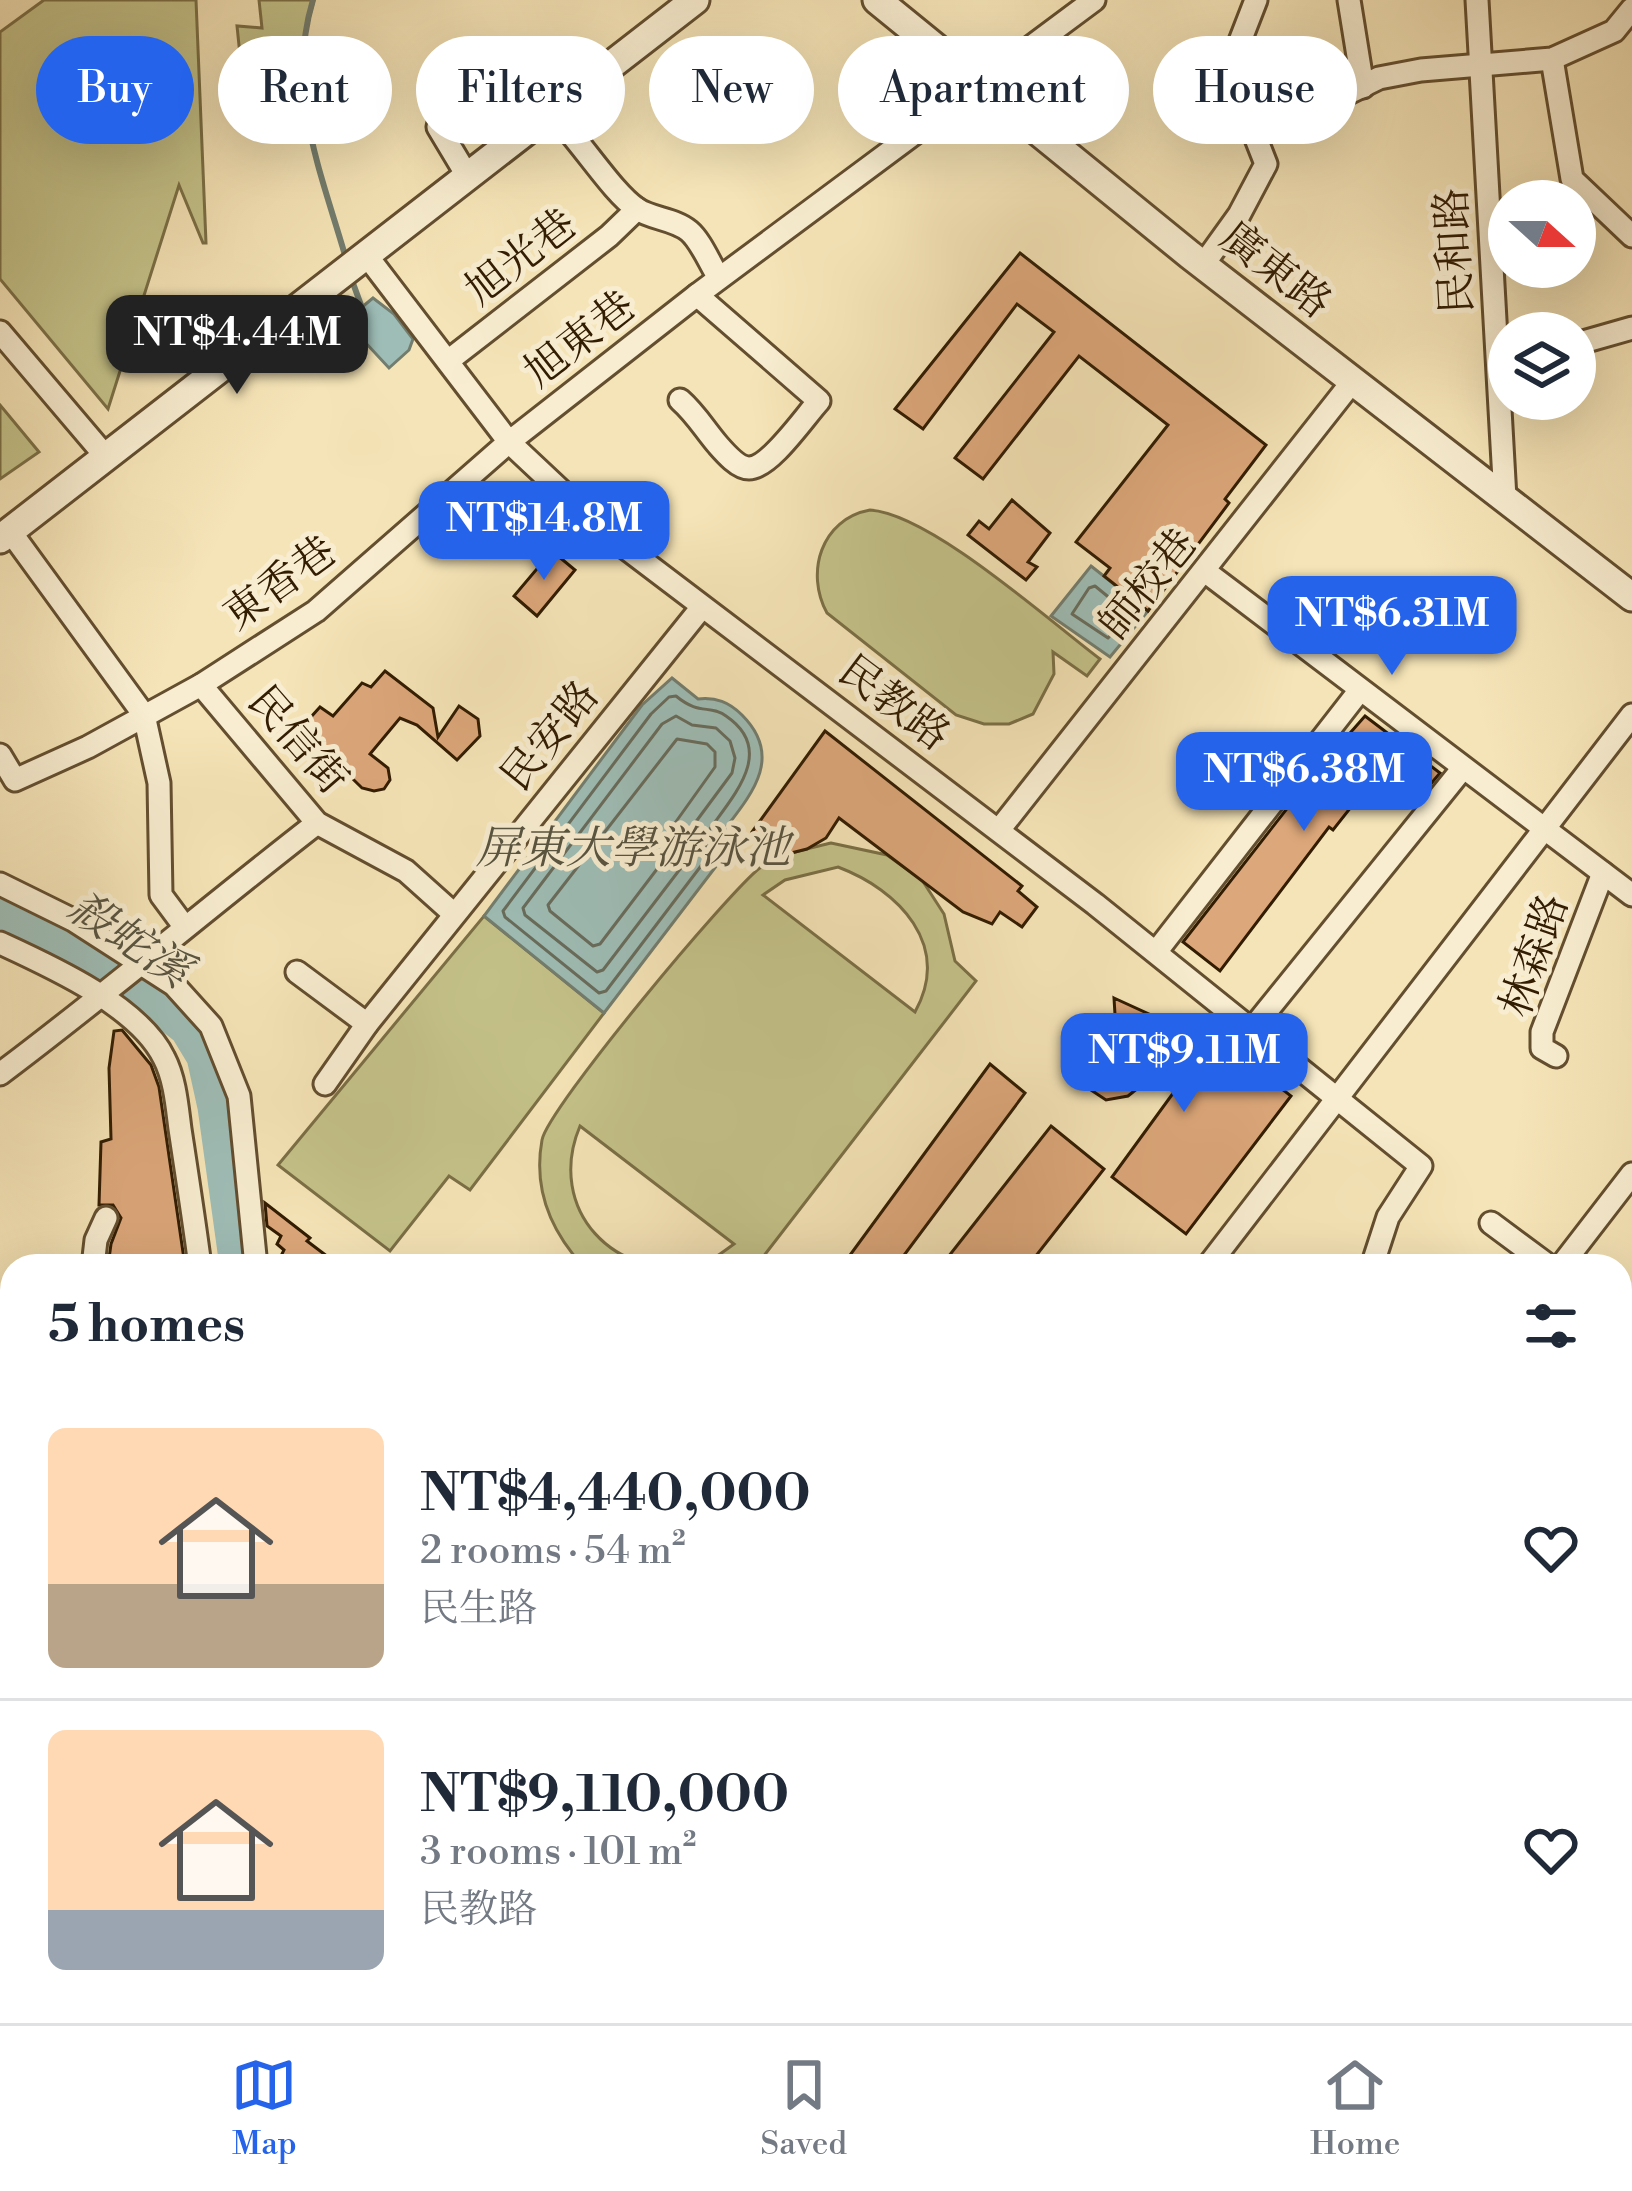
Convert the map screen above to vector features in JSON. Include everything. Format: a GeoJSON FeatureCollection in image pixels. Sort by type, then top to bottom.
{"type":"FeatureCollection","features":[{"type":"Feature","properties":{"kind":"street"},"geometry":{"type":"LineString","coordinates":[[625,55],[695,0]]}},
{"type":"Feature","properties":{"kind":"street","name":"廣東路"},"geometry":{"type":"LineString","coordinates":[[877,0],[921,36]]}},
{"type":"Feature","properties":{"kind":"street","name":"旭東巷"},"geometry":{"type":"LineString","coordinates":[[1046,36],[1094,0]]}},
{"type":"Feature","properties":{"kind":"street"},"geometry":{"type":"LineString","coordinates":[[1242,36],[1256,0]]}},
{"type":"Feature","properties":{"kind":"street"},"geometry":{"type":"LineString","coordinates":[[1349,0],[1363,87]]}},
{"type":"Feature","properties":{"kind":"street","name":"民和路"},"geometry":{"type":"LineString","coordinates":[[1477,0],[1504,498]]}},
{"type":"Feature","properties":{"kind":"street"},"geometry":{"type":"LineString","coordinates":[[1357,90],[1379,78],[1421,70],[1552,59],[1614,31],[1632,9]]}},
{"type":"Feature","properties":{"kind":"street"},"geometry":{"type":"LineString","coordinates":[[1552,59],[1572,178],[1632,236]]}},
{"type":"Feature","properties":{"kind":"street"},"geometry":{"type":"LineString","coordinates":[[448,144],[468,178]]}},
{"type":"Feature","properties":{"kind":"street"},"geometry":{"type":"LineString","coordinates":[[184,926],[161,895],[159,783],[144,715],[5,535],[511,144]]}},
{"type":"Feature","properties":{"kind":"street"},"geometry":{"type":"LineString","coordinates":[[580,144],[637,209],[688,230],[719,278]]}},
{"type":"Feature","properties":{"kind":"street","name":"旭東巷"},"geometry":{"type":"LineString","coordinates":[[509,442],[901,144]]}},
{"type":"Feature","properties":{"kind":"street","name":"廣東路"},"geometry":{"type":"LineString","coordinates":[[1054,144],[1632,597]]}},
{"type":"Feature","properties":{"kind":"street"},"geometry":{"type":"LineString","coordinates":[[1203,265],[1266,164],[1259,144]]}},
{"type":"Feature","properties":{"kind":"street","name":"旭光巷"},"geometry":{"type":"LineString","coordinates":[[448,361],[637,209]]}},
{"type":"Feature","properties":{"kind":"street","name":"民教路"},"geometry":{"type":"LineString","coordinates":[[367,256],[509,442],[606,533],[999,830],[1421,1166],[1388,1217],[1376,1254]]}},
{"type":"Feature","properties":{"kind":"street","name":"旭東巷"},"geometry":{"type":"LineString","coordinates":[[680,400],[722,449],[742,466],[752,468],[767,461],[819,400],[697,295]]}},
{"type":"Feature","properties":{"kind":"street"},"geometry":{"type":"LineString","coordinates":[[1596,338],[1632,328]]}},
{"type":"Feature","properties":{"kind":"street"},"geometry":{"type":"LineString","coordinates":[[0,332],[107,458]]}},
{"type":"Feature","properties":{"kind":"street","name":"師校巷"},"geometry":{"type":"LineString","coordinates":[[999,830],[1352,382]]}},
{"type":"Feature","properties":{"kind":"street","name":"東香巷"},"geometry":{"type":"LineString","coordinates":[[201,685],[316,610],[509,442]]}},
{"type":"Feature","properties":{"kind":"street"},"geometry":{"type":"LineString","coordinates":[[1206,572],[1632,895]]}},
{"type":"Feature","properties":{"kind":"street","name":"民安路"},"geometry":{"type":"LineString","coordinates":[[325,1084],[454,914],[703,607]]}},
{"type":"Feature","properties":{"kind":"street","name":"民信街"},"geometry":{"type":"LineString","coordinates":[[7,784],[88,747],[201,685],[317,823],[406,872],[454,914]]}},
{"type":"Feature","properties":{"kind":"street"},"geometry":{"type":"LineString","coordinates":[[1156,952],[1360,690]]}},
{"type":"Feature","properties":{"kind":"street","name":"林森路"},"geometry":{"type":"LineString","coordinates":[[1217,1254],[1632,715]]}},
{"type":"Feature","properties":{"kind":"street"},"geometry":{"type":"LineString","coordinates":[[0,755],[7,784]]}},
{"type":"Feature","properties":{"kind":"street"},"geometry":{"type":"LineString","coordinates":[[1253,1028],[1463,768]]}},
{"type":"Feature","properties":{"kind":"street"},"geometry":{"type":"LineString","coordinates":[[0,1074],[102,998],[184,926],[317,823]]}},
{"type":"Feature","properties":{"kind":"street","name":"林森路"},"geometry":{"type":"LineString","coordinates":[[1556,1057],[1542,1048],[1542,1032],[1604,873]]}},
{"type":"Feature","properties":{"kind":"street"},"geometry":{"type":"LineString","coordinates":[[0,884],[73,920],[174,985],[211,1026],[239,1096],[255,1254]]}},
{"type":"Feature","properties":{"kind":"street"},"geometry":{"type":"LineString","coordinates":[[0,943],[102,998],[152,1040],[164,1058],[174,1087],[198,1254]]}},
{"type":"Feature","properties":{"kind":"street"},"geometry":{"type":"LineString","coordinates":[[297,972],[367,1024]]}},
{"type":"Feature","properties":{"kind":"street"},"geometry":{"type":"LineString","coordinates":[[1570,1254],[1632,1174]]}},
{"type":"Feature","properties":{"kind":"street"},"geometry":{"type":"LineString","coordinates":[[94,1254],[106,1218]]}},
{"type":"Feature","properties":{"kind":"street"},"geometry":{"type":"LineString","coordinates":[[1491,1222],[1533,1254]]}},
{"type":"Feature","properties":{"kind":"shaded area"},"geometry":{"type":"Polygon","coordinates":[[[44,0],[196,0],[206,243],[179,185],[108,409],[0,279],[0,32],[44,0]]]}},
{"type":"Feature","properties":{"kind":"shaded area"},"geometry":{"type":"Polygon","coordinates":[[[259,0],[314,0],[305,36],[238,36],[237,26],[262,28],[259,0]]]}},
{"type":"Feature","properties":{"kind":"shaded area"},"geometry":{"type":"Polygon","coordinates":[[[0,405],[39,452],[0,479],[0,405]]]}},
{"type":"Feature","properties":{"kind":"shaded area"},"geometry":{"type":"Polygon","coordinates":[[[870,510],[895,516],[955,548],[1100,659],[1087,676],[1053,652],[1054,674],[1033,714],[1009,724],[984,724],[956,715],[827,613],[818,581],[822,550],[840,524],[870,510]]]}},
{"type":"Feature","properties":{"kind":"shaded area"},"geometry":{"type":"Polygon","coordinates":[[[831,843],[887,855],[922,880],[944,914],[955,961],[976,981],[765,1254],[721,1254],[734,1244],[580,1126],[572,1157],[572,1185],[580,1211],[595,1234],[622,1254],[574,1254],[547,1208],[540,1175],[542,1140],[552,1120],[642,1000],[714,915],[761,867],[831,843]],[[838,867],[785,880],[763,895],[915,1012],[925,987],[923,943],[899,905],[838,867]]]}},
{"type":"Feature","properties":{"kind":"shaded area"},"geometry":{"type":"Polygon","coordinates":[[[484,916],[604,1013],[470,1190],[449,1176],[390,1251],[278,1165],[484,916]]]}},
{"type":"Feature","properties":{"kind":"water"},"geometry":{"type":"Polygon","coordinates":[[[373,298],[394,314],[413,339],[409,350],[389,368],[350,326],[350,317],[373,298]]]}},
{"type":"Feature","properties":{"kind":"water"},"geometry":{"type":"Polygon","coordinates":[[[1091,566],[1148,611],[1110,657],[1051,616],[1091,566]]]}},
{"type":"Feature","properties":{"kind":"water","name":"屏東大學游泳池"},"geometry":{"type":"Polygon","coordinates":[[[672,678],[698,699],[722,701],[742,715],[755,732],[762,765],[749,796],[715,842],[727,852],[604,1013],[484,916],[642,705],[672,678]]]}},
{"type":"Feature","properties":{"kind":"building"},"geometry":{"type":"Polygon","coordinates":[[[1020,253],[1266,445],[1148,611],[1104,576],[1110,568],[1076,542],[1168,425],[1079,356],[983,479],[955,458],[1054,332],[1017,304],[923,429],[895,409],[1020,253]]]}},
{"type":"Feature","properties":{"kind":"building"},"geometry":{"type":"Polygon","coordinates":[[[1012,500],[1050,533],[1028,562],[1037,567],[1026,580],[968,535],[979,521],[989,529],[1012,500]]]}},
{"type":"Feature","properties":{"kind":"building"},"geometry":{"type":"Polygon","coordinates":[[[552,551],[575,570],[537,616],[514,596],[552,551]]]}},
{"type":"Feature","properties":{"kind":"building"},"geometry":{"type":"Polygon","coordinates":[[[385,671],[433,708],[438,737],[459,706],[478,719],[480,736],[457,760],[417,725],[400,718],[370,754],[388,768],[390,780],[384,789],[374,791],[362,788],[301,728],[320,707],[333,716],[362,683],[371,687],[385,671]]]}},
{"type":"Feature","properties":{"kind":"building"},"geometry":{"type":"Polygon","coordinates":[[[1365,716],[1440,773],[1419,798],[1381,769],[1333,830],[1329,827],[1220,971],[1183,942],[1365,716]]]}},
{"type":"Feature","properties":{"kind":"building"},"geometry":{"type":"Polygon","coordinates":[[[825,731],[1022,886],[1018,891],[1037,907],[1022,927],[1000,912],[992,924],[963,912],[839,818],[826,838],[783,855],[752,832],[825,731]]]}},
{"type":"Feature","properties":{"kind":"building"},"geometry":{"type":"Polygon","coordinates":[[[1114,998],[1162,1020],[1194,1065],[1215,1037],[1291,1096],[1186,1234],[1112,1177],[1190,1070],[1162,1076],[1153,1051],[1138,1088],[1128,1096],[1106,1100],[1082,1084],[1088,1053],[1117,1047],[1114,998]]]}},
{"type":"Feature","properties":{"kind":"building"},"geometry":{"type":"Polygon","coordinates":[[[122,1030],[151,1065],[159,1087],[183,1254],[110,1254],[121,1218],[113,1205],[99,1205],[101,1142],[111,1139],[109,1068],[114,1031],[122,1030]]]}},
{"type":"Feature","properties":{"kind":"building"},"geometry":{"type":"Polygon","coordinates":[[[990,1064],[1025,1093],[905,1254],[851,1254],[990,1064]]]}},
{"type":"Feature","properties":{"kind":"building"},"geometry":{"type":"Polygon","coordinates":[[[1051,1126],[1104,1169],[1037,1254],[950,1254],[1051,1126]]]}},
{"type":"Feature","properties":{"kind":"building"},"geometry":{"type":"Polygon","coordinates":[[[265,1203],[324,1254],[282,1254],[277,1244],[281,1236],[267,1226],[265,1203]]]}},
{"type":"Feature","properties":{"kind":"waterway"},"geometry":{"type":"LineString","coordinates":[[313,0],[305,34],[305,100],[318,165],[347,262]]}},
{"type":"Feature","properties":{"kind":"waterway"},"geometry":{"type":"LineString","coordinates":[[350,275],[361,305]]}},
{"type":"Feature","properties":{"kind":"waterway","name":"殺蛇溪"},"geometry":{"type":"LineString","coordinates":[[0,910],[127,982],[186,1029],[203,1057],[214,1107],[234,1254]]}}]}
